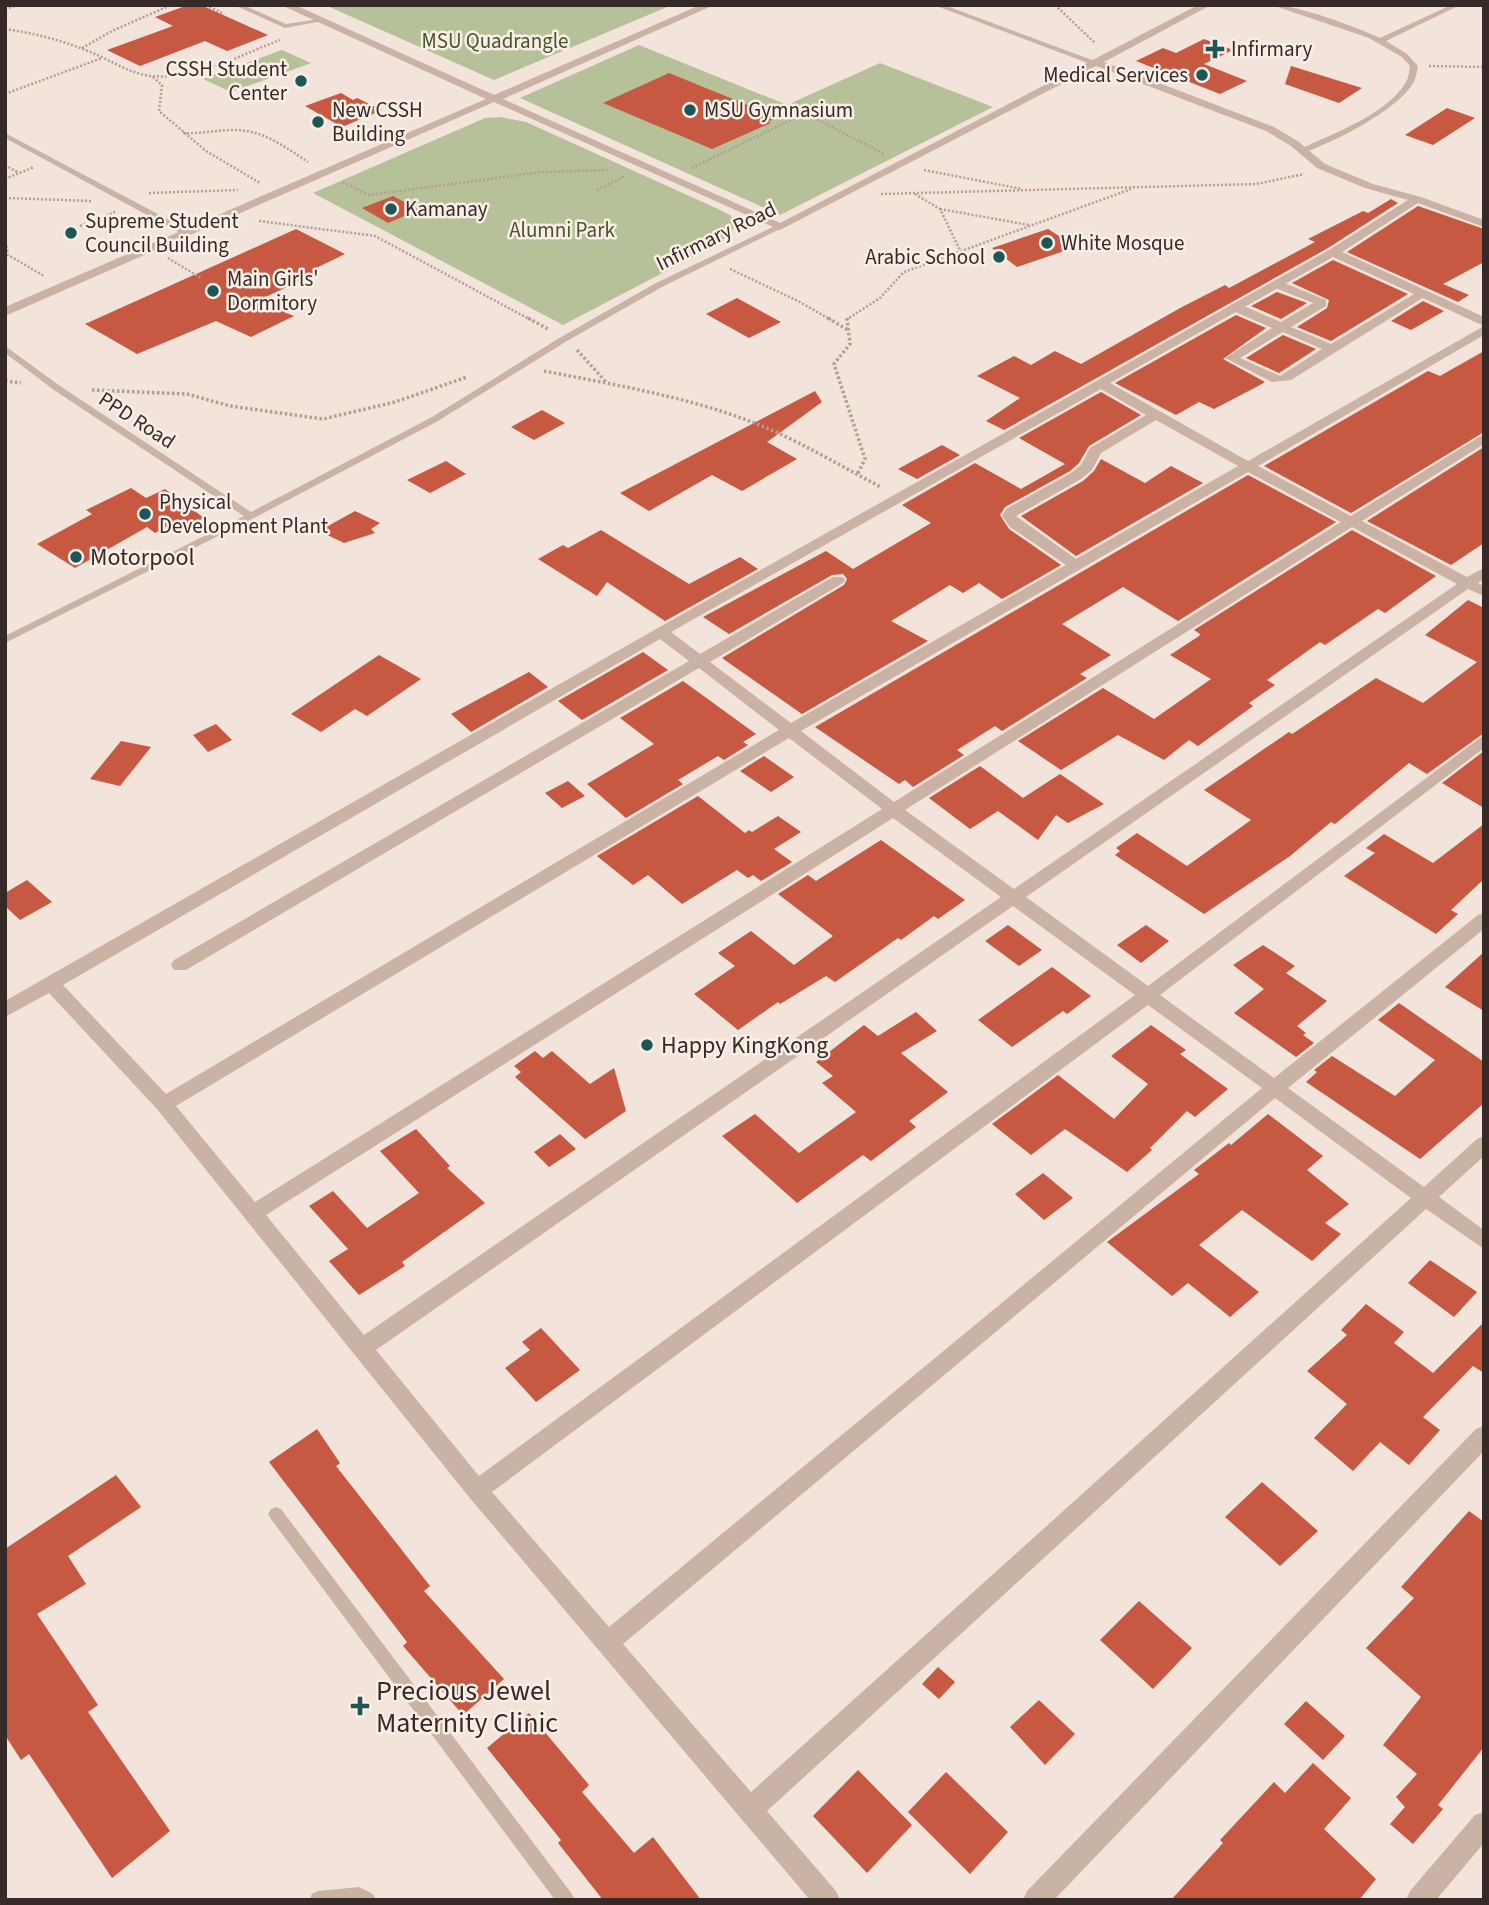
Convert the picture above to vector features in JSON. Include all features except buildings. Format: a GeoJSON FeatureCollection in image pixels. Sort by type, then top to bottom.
{"type":"FeatureCollection","features":[{"type":"Feature","properties":{"kind":"street"},"geometry":{"type":"LineString","coordinates":[[286,5],[780,228]]}},
{"type":"Feature","properties":{"kind":"street"},"geometry":{"type":"LineString","coordinates":[[5,312],[225,217],[276,191],[326,173],[709,5]]}},
{"type":"Feature","properties":{"kind":"street","name":"Infirmary Road"},"geometry":{"type":"LineString","coordinates":[[780,228],[1206,5]]}},
{"type":"Feature","properties":{"kind":"street"},"geometry":{"type":"LineString","coordinates":[[1096,63],[1254,122],[1283,136],[1321,166],[1369,186],[1417,199],[1484,224]]}},
{"type":"Feature","properties":{"kind":"street"},"geometry":{"type":"LineString","coordinates":[[5,1010],[661,632],[1333,252],[1417,199]]}},
{"type":"Feature","properties":{"kind":"street"},"geometry":{"type":"LineString","coordinates":[[1333,252],[1484,322]]}},
{"type":"Feature","properties":{"kind":"street"},"geometry":{"type":"LineString","coordinates":[[1277,284],[1322,303],[1231,358],[1281,378],[1423,294]]}},
{"type":"Feature","properties":{"kind":"street"},"geometry":{"type":"LineString","coordinates":[[1235,307],[1332,349]]}},
{"type":"Feature","properties":{"kind":"street"},"geometry":{"type":"LineString","coordinates":[[164,1104],[789,731],[1484,330]]}},
{"type":"Feature","properties":{"kind":"street"},"geometry":{"type":"LineString","coordinates":[[1100,383],[1247,466],[1484,592]]}},
{"type":"Feature","properties":{"kind":"street"},"geometry":{"type":"LineString","coordinates":[[1075,565],[1015,524],[1009,516],[1011,512],[1076,476],[1087,467],[1095,451],[1155,415]]}},
{"type":"Feature","properties":{"kind":"street"},"geometry":{"type":"LineString","coordinates":[[254,1212],[1484,438]]}},
{"type":"Feature","properties":{"kind":"street"},"geometry":{"type":"LineString","coordinates":[[363,1347],[1484,572]]}},
{"type":"Feature","properties":{"kind":"street"},"geometry":{"type":"LineString","coordinates":[[180,965],[838,580]]}},
{"type":"Feature","properties":{"kind":"street"},"geometry":{"type":"LineString","coordinates":[[661,632],[894,810],[1484,1241]]}},
{"type":"Feature","properties":{"kind":"street"},"geometry":{"type":"LineString","coordinates":[[477,1490],[1148,995],[1484,740]]}},
{"type":"Feature","properties":{"kind":"street"},"geometry":{"type":"LineString","coordinates":[[607,1643],[1276,1087],[1484,919]]}},
{"type":"Feature","properties":{"kind":"street"},"geometry":{"type":"LineString","coordinates":[[52,984],[164,1104],[477,1490],[827,1900]]}},
{"type":"Feature","properties":{"kind":"street"},"geometry":{"type":"LineString","coordinates":[[750,1810],[1484,1144]]}},
{"type":"Feature","properties":{"kind":"street"},"geometry":{"type":"LineString","coordinates":[[1036,1900],[1484,1436]]}},
{"type":"Feature","properties":{"kind":"street"},"geometry":{"type":"LineString","coordinates":[[1419,1900],[1484,1824]]}},
{"type":"Feature","properties":{"kind":"lane"},"geometry":{"type":"LineString","coordinates":[[237,5],[285,26],[320,21]]}},
{"type":"Feature","properties":{"kind":"lane"},"geometry":{"type":"LineString","coordinates":[[937,5],[1096,63]]}},
{"type":"Feature","properties":{"kind":"lane"},"geometry":{"type":"LineString","coordinates":[[1275,5],[1382,40],[1409,58],[1414,66],[1415,74],[1411,84],[1385,108],[1303,151]]}},
{"type":"Feature","properties":{"kind":"lane"},"geometry":{"type":"LineString","coordinates":[[1382,40],[1458,5]]}},
{"type":"Feature","properties":{"kind":"lane"},"geometry":{"type":"LineString","coordinates":[[5,135],[119,199],[187,233]]}},
{"type":"Feature","properties":{"kind":"lane","name":"Infirmary Road"},"geometry":{"type":"LineString","coordinates":[[5,640],[251,516],[435,419],[564,339],[710,260],[780,228]]}},
{"type":"Feature","properties":{"kind":"lane","name":"PPD Road"},"geometry":{"type":"LineString","coordinates":[[5,349],[57,388],[251,516]]}},
{"type":"Feature","properties":{"kind":"lane"},"geometry":{"type":"LineString","coordinates":[[276,1514],[566,1900]]}},
{"type":"Feature","properties":{"kind":"lane"},"geometry":{"type":"LineString","coordinates":[[318,1900],[359,1896],[366,1900]]}},
{"type":"Feature","properties":{"kind":"path"},"geometry":{"type":"LineString","coordinates":[[5,9],[18,5]]}},
{"type":"Feature","properties":{"kind":"path"},"geometry":{"type":"LineString","coordinates":[[82,49],[112,30],[171,5]]}},
{"type":"Feature","properties":{"kind":"path"},"geometry":{"type":"LineString","coordinates":[[206,5],[232,17]]}},
{"type":"Feature","properties":{"kind":"path"},"geometry":{"type":"LineString","coordinates":[[1055,5],[1108,56]]}},
{"type":"Feature","properties":{"kind":"path"},"geometry":{"type":"LineString","coordinates":[[5,29],[52,39],[82,49],[130,71],[152,76],[187,74],[282,39],[270,34]]}},
{"type":"Feature","properties":{"kind":"path"},"geometry":{"type":"LineString","coordinates":[[5,94],[102,58]]}},
{"type":"Feature","properties":{"kind":"path"},"geometry":{"type":"LineString","coordinates":[[1414,66],[1484,67]]}},
{"type":"Feature","properties":{"kind":"path"},"geometry":{"type":"LineString","coordinates":[[152,76],[162,85],[159,111],[216,158],[276,191]]}},
{"type":"Feature","properties":{"kind":"path"},"geometry":{"type":"LineString","coordinates":[[670,178],[805,113],[902,164],[941,175],[1036,191]]}},
{"type":"Feature","properties":{"kind":"path"},"geometry":{"type":"LineString","coordinates":[[183,133],[201,136],[244,130],[263,135],[369,195],[542,172],[635,171]]}},
{"type":"Feature","properties":{"kind":"path"},"geometry":{"type":"LineString","coordinates":[[5,165],[19,173],[5,179]]}},
{"type":"Feature","properties":{"kind":"path"},"geometry":{"type":"LineString","coordinates":[[597,190],[645,165]]}},
{"type":"Feature","properties":{"kind":"path"},"geometry":{"type":"LineString","coordinates":[[844,195],[1131,189],[1274,182],[1321,166]]}},
{"type":"Feature","properties":{"kind":"path"},"geometry":{"type":"LineString","coordinates":[[857,475],[865,459],[856,439],[847,400],[834,365],[850,344],[846,319],[880,298],[904,272],[1131,189]]}},
{"type":"Feature","properties":{"kind":"path"},"geometry":{"type":"LineString","coordinates":[[150,200],[139,194],[276,191]]}},
{"type":"Feature","properties":{"kind":"path"},"geometry":{"type":"LineString","coordinates":[[915,194],[940,209],[1032,225]]}},
{"type":"Feature","properties":{"kind":"path"},"geometry":{"type":"LineString","coordinates":[[5,198],[119,199],[128,206],[80,226]]}},
{"type":"Feature","properties":{"kind":"path"},"geometry":{"type":"LineString","coordinates":[[940,209],[960,250]]}},
{"type":"Feature","properties":{"kind":"path"},"geometry":{"type":"LineString","coordinates":[[225,217],[375,236],[564,339],[597,369],[607,383]]}},
{"type":"Feature","properties":{"kind":"path"},"geometry":{"type":"LineString","coordinates":[[5,238],[8,255],[48,279]]}},
{"type":"Feature","properties":{"kind":"path"},"geometry":{"type":"LineString","coordinates":[[152,248],[201,278]]}},
{"type":"Feature","properties":{"kind":"path"},"geometry":{"type":"LineString","coordinates":[[710,260],[798,301],[848,330]]}},
{"type":"Feature","properties":{"kind":"path"},"geometry":{"type":"LineString","coordinates":[[521,367],[678,397],[744,419],[803,445],[900,496]]}},
{"type":"Feature","properties":{"kind":"path"},"geometry":{"type":"LineString","coordinates":[[57,388],[187,394],[230,406],[323,419],[395,402],[471,375]]}},
{"type":"Feature","properties":{"kind":"green space","name":"MSU Quadrangle"},"geometry":{"type":"Polygon","coordinates":[[[325,5],[672,5],[494,80],[325,5]]]}},
{"type":"Feature","properties":{"kind":"green space"},"geometry":{"type":"Polygon","coordinates":[[[639,45],[787,105],[880,63],[993,107],[780,215],[520,98],[639,45]]]}},
{"type":"Feature","properties":{"kind":"green space"},"geometry":{"type":"Polygon","coordinates":[[[282,50],[311,63],[231,92],[203,79],[282,50]]]}},
{"type":"Feature","properties":{"kind":"green space","name":"Alumni Park"},"geometry":{"type":"Polygon","coordinates":[[[500,117],[526,122],[718,209],[730,215],[737,225],[720,243],[563,325],[313,193],[485,118],[500,117]]]}},
{"type":"Feature","properties":{"kind":"place","name":"Infirmary"},"geometry":{"type":"Point","coordinates":[1215,49]}},
{"type":"Feature","properties":{"kind":"place","name":"Medical Services"},"geometry":{"type":"Point","coordinates":[1202,75]}},
{"type":"Feature","properties":{"kind":"place","name":"CSSH Student Center"},"geometry":{"type":"Point","coordinates":[301,81]}},
{"type":"Feature","properties":{"kind":"place","name":"MSU Gymnasium"},"geometry":{"type":"Point","coordinates":[690,110]}},
{"type":"Feature","properties":{"kind":"place","name":"New CSSH Building"},"geometry":{"type":"Point","coordinates":[318,122]}},
{"type":"Feature","properties":{"kind":"place","name":"Kamanay"},"geometry":{"type":"Point","coordinates":[391,209]}},
{"type":"Feature","properties":{"kind":"place","name":"Supreme Student Council Building"},"geometry":{"type":"Point","coordinates":[71,233]}},
{"type":"Feature","properties":{"kind":"place","name":"White Mosque"},"geometry":{"type":"Point","coordinates":[1047,243]}},
{"type":"Feature","properties":{"kind":"place","name":"Arabic School"},"geometry":{"type":"Point","coordinates":[999,257]}},
{"type":"Feature","properties":{"kind":"place","name":"Main Girls' Dormitory"},"geometry":{"type":"Point","coordinates":[213,291]}},
{"type":"Feature","properties":{"kind":"place","name":"Physical Development Plant"},"geometry":{"type":"Point","coordinates":[145,514]}},
{"type":"Feature","properties":{"kind":"place","name":"Motorpool"},"geometry":{"type":"Point","coordinates":[76,557]}},
{"type":"Feature","properties":{"kind":"place","name":"Happy KingKong"},"geometry":{"type":"Point","coordinates":[647,1045]}},
{"type":"Feature","properties":{"kind":"place","name":"Precious Jewel Maternity Clinic"},"geometry":{"type":"Point","coordinates":[360,1706]}}]}
